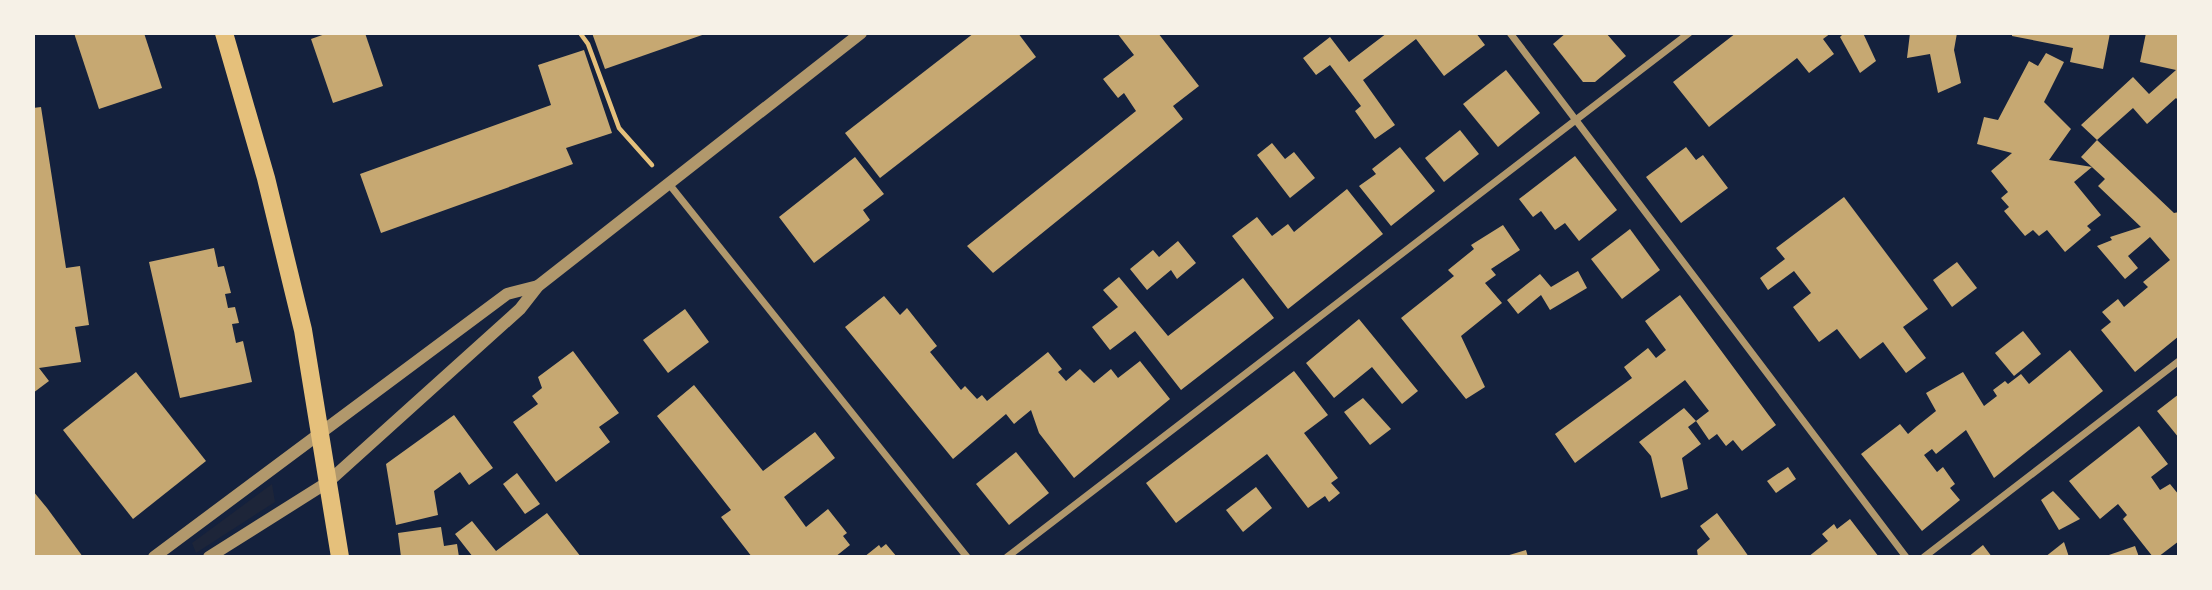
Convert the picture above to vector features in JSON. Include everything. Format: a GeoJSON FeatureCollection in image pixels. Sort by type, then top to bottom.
{"type":"FeatureCollection","features":[{"type":"Feature","properties":{"kind":"main road"},"geometry":{"type":"LineString","coordinates":[[224,33],[267,178],[303,330],[340,557]]}},
{"type":"Feature","properties":{"kind":"street"},"geometry":{"type":"LineString","coordinates":[[209,557],[328,482],[520,309],[538,286],[861,33]]}},
{"type":"Feature","properties":{"kind":"street"},"geometry":{"type":"LineString","coordinates":[[1510,33],[1906,557]]}},
{"type":"Feature","properties":{"kind":"street"},"geometry":{"type":"LineString","coordinates":[[1007,557],[1689,33]]}},
{"type":"Feature","properties":{"kind":"street"},"geometry":{"type":"LineString","coordinates":[[669,184],[967,557]]}},
{"type":"Feature","properties":{"kind":"street"},"geometry":{"type":"LineString","coordinates":[[154,557],[507,294],[538,286]]}},
{"type":"Feature","properties":{"kind":"street"},"geometry":{"type":"LineString","coordinates":[[1924,557],[2179,361]]}},
{"type":"Feature","properties":{"kind":"path"},"geometry":{"type":"LineString","coordinates":[[580,33],[588,44],[619,128],[669,184]]}},
{"type":"Feature","properties":{"kind":"shaded area"},"geometry":{"type":"Polygon","coordinates":[[[272,484],[275,502],[196,553],[192,543],[272,484]]]}},
{"type":"Feature","properties":{"kind":"building"},"geometry":{"type":"Polygon","coordinates":[[[74,33],[144,33],[162,88],[99,109],[74,33]]]}},
{"type":"Feature","properties":{"kind":"building"},"geometry":{"type":"Polygon","coordinates":[[[328,33],[365,33],[383,86],[333,103],[311,39],[328,33]]]}},
{"type":"Feature","properties":{"kind":"building"},"geometry":{"type":"Polygon","coordinates":[[[592,33],[705,33],[705,34],[605,69],[592,33]]]}},
{"type":"Feature","properties":{"kind":"building"},"geometry":{"type":"Polygon","coordinates":[[[974,33],[1018,33],[1036,57],[880,178],[845,133],[974,33]]]}},
{"type":"Feature","properties":{"kind":"building"},"geometry":{"type":"Polygon","coordinates":[[[1117,33],[1158,33],[1199,86],[1173,106],[1183,119],[993,273],[967,246],[1136,111],[1124,93],[1118,98],[1103,79],[1134,55],[1117,33]]]}},
{"type":"Feature","properties":{"kind":"building"},"geometry":{"type":"Polygon","coordinates":[[[1387,33],[1476,33],[1485,45],[1444,76],[1416,39],[1363,80],[1395,125],[1375,139],[1355,111],[1361,106],[1330,65],[1316,75],[1303,58],[1330,37],[1349,62],[1387,33]]]}},
{"type":"Feature","properties":{"kind":"building"},"geometry":{"type":"Polygon","coordinates":[[[1566,33],[1606,33],[1626,56],[1595,82],[1583,82],[1553,44],[1566,33]]]}},
{"type":"Feature","properties":{"kind":"building"},"geometry":{"type":"Polygon","coordinates":[[[1736,33],[1831,33],[1823,39],[1834,54],[1809,73],[1797,58],[1709,127],[1673,82],[1736,33]]]}},
{"type":"Feature","properties":{"kind":"building"},"geometry":{"type":"Polygon","coordinates":[[[1844,33],[1863,33],[1876,61],[1860,73],[1840,37],[1844,33]]]}},
{"type":"Feature","properties":{"kind":"building"},"geometry":{"type":"Polygon","coordinates":[[[1910,33],[1957,33],[1954,50],[1961,83],[1938,93],[1930,54],[1907,58],[1910,33]]]}},
{"type":"Feature","properties":{"kind":"building"},"geometry":{"type":"Polygon","coordinates":[[[2012,33],[2110,33],[2103,69],[2070,62],[2073,48],[2012,36],[2012,33]]]}},
{"type":"Feature","properties":{"kind":"building"},"geometry":{"type":"Polygon","coordinates":[[[2146,33],[2179,33],[2179,101],[2176,98],[2147,124],[2133,108],[2097,140],[2081,125],[2133,77],[2149,94],[2176,70],[2140,62],[2146,33]]]}},
{"type":"Feature","properties":{"kind":"building"},"geometry":{"type":"Polygon","coordinates":[[[584,50],[612,133],[566,148],[573,164],[381,233],[360,174],[551,105],[538,65],[584,50]]]}},
{"type":"Feature","properties":{"kind":"building"},"geometry":{"type":"Polygon","coordinates":[[[2046,53],[2064,62],[2044,102],[2071,129],[2049,160],[2092,167],[2074,182],[2101,215],[2087,226],[2091,230],[2065,252],[2047,230],[2039,236],[2033,230],[2025,236],[2004,211],[2009,207],[2001,198],[2008,192],[1991,171],[2012,153],[1977,144],[1984,117],[1998,120],[2029,61],[2038,66],[2046,53]]]}},
{"type":"Feature","properties":{"kind":"building"},"geometry":{"type":"Polygon","coordinates":[[[1506,70],[1540,113],[1498,147],[1463,104],[1506,70]]]}},
{"type":"Feature","properties":{"kind":"building"},"geometry":{"type":"Polygon","coordinates":[[[41,107],[66,268],[80,266],[89,325],[75,327],[81,362],[39,368],[49,381],[33,393],[33,108],[41,107]]]}},
{"type":"Feature","properties":{"kind":"building"},"geometry":{"type":"Polygon","coordinates":[[[1460,130],[1479,154],[1444,182],[1425,158],[1460,130]]]}},
{"type":"Feature","properties":{"kind":"building"},"geometry":{"type":"Polygon","coordinates":[[[2097,140],[2174,213],[2179,212],[2179,336],[2135,372],[2101,330],[2111,322],[2102,312],[2118,299],[2124,307],[2148,287],[2143,282],[2170,260],[2150,237],[2128,256],[2138,268],[2125,279],[2097,246],[2112,240],[2110,237],[2141,227],[2098,186],[2105,179],[2081,157],[2097,140]]]}},
{"type":"Feature","properties":{"kind":"building"},"geometry":{"type":"Polygon","coordinates":[[[1272,143],[1285,159],[1294,152],[1315,178],[1290,198],[1257,155],[1272,143]]]}},
{"type":"Feature","properties":{"kind":"building"},"geometry":{"type":"Polygon","coordinates":[[[1400,147],[1435,191],[1391,226],[1359,186],[1376,174],[1372,169],[1400,147]]]}},
{"type":"Feature","properties":{"kind":"building"},"geometry":{"type":"Polygon","coordinates":[[[1686,147],[1696,160],[1703,155],[1728,188],[1681,223],[1646,177],[1686,147]]]}},
{"type":"Feature","properties":{"kind":"building"},"geometry":{"type":"Polygon","coordinates":[[[1575,156],[1617,210],[1579,241],[1565,223],[1555,230],[1541,211],[1533,217],[1519,199],[1575,156]]]}},
{"type":"Feature","properties":{"kind":"building"},"geometry":{"type":"Polygon","coordinates":[[[855,157],[884,194],[863,210],[870,220],[814,263],[779,217],[855,157]]]}},
{"type":"Feature","properties":{"kind":"building"},"geometry":{"type":"Polygon","coordinates":[[[1347,189],[1383,234],[1288,309],[1232,236],[1257,217],[1272,236],[1288,224],[1294,232],[1347,189]]]}},
{"type":"Feature","properties":{"kind":"building"},"geometry":{"type":"Polygon","coordinates":[[[1844,197],[1928,309],[1903,327],[1926,358],[1906,373],[1883,342],[1860,359],[1837,329],[1819,342],[1793,307],[1811,293],[1794,271],[1768,290],[1760,278],[1785,259],[1776,248],[1844,197]]]}},
{"type":"Feature","properties":{"kind":"building"},"geometry":{"type":"Polygon","coordinates":[[[1503,225],[1520,250],[1491,269],[1496,275],[1485,283],[1502,303],[1461,336],[1485,387],[1466,399],[1401,318],[1454,276],[1448,270],[1474,249],[1471,245],[1503,225]]]}},
{"type":"Feature","properties":{"kind":"building"},"geometry":{"type":"Polygon","coordinates":[[[1630,229],[1660,270],[1622,299],[1591,259],[1630,229]]]}},
{"type":"Feature","properties":{"kind":"building"},"geometry":{"type":"Polygon","coordinates":[[[1178,241],[1196,263],[1177,279],[1171,270],[1147,290],[1130,269],[1153,250],[1159,257],[1178,241]]]}},
{"type":"Feature","properties":{"kind":"building"},"geometry":{"type":"Polygon","coordinates":[[[214,248],[218,267],[224,266],[231,293],[225,294],[228,308],[235,307],[239,323],[232,324],[236,343],[243,341],[252,382],[180,398],[149,262],[214,248]]]}},
{"type":"Feature","properties":{"kind":"building"},"geometry":{"type":"Polygon","coordinates":[[[1957,262],[1977,288],[1952,307],[1933,280],[1957,262]]]}},
{"type":"Feature","properties":{"kind":"building"},"geometry":{"type":"Polygon","coordinates":[[[1578,271],[1587,288],[1550,310],[1541,295],[1518,314],[1507,300],[1540,274],[1551,287],[1578,271]]]}},
{"type":"Feature","properties":{"kind":"building"},"geometry":{"type":"Polygon","coordinates":[[[1119,277],[1168,336],[1243,278],[1274,318],[1181,390],[1135,331],[1110,350],[1092,327],[1118,307],[1103,290],[1119,277]]]}},
{"type":"Feature","properties":{"kind":"building"},"geometry":{"type":"Polygon","coordinates":[[[1680,295],[1776,425],[1742,451],[1733,440],[1726,446],[1717,434],[1709,440],[1696,421],[1709,411],[1685,380],[1575,463],[1555,434],[1632,378],[1624,367],[1648,348],[1656,358],[1666,350],[1645,321],[1680,295]]]}},
{"type":"Feature","properties":{"kind":"building"},"geometry":{"type":"Polygon","coordinates":[[[884,296],[900,315],[907,308],[937,346],[930,352],[961,390],[965,386],[977,399],[982,395],[987,401],[1048,352],[1062,369],[1058,372],[1066,381],[1080,369],[1094,383],[1111,369],[1118,378],[1140,361],[1170,399],[1074,478],[1039,433],[1031,410],[1014,424],[1006,414],[953,459],[845,327],[884,296]]]}},
{"type":"Feature","properties":{"kind":"building"},"geometry":{"type":"Polygon","coordinates":[[[685,309],[709,342],[668,373],[643,340],[685,309]]]}},
{"type":"Feature","properties":{"kind":"building"},"geometry":{"type":"Polygon","coordinates":[[[1359,319],[1418,391],[1402,404],[1372,367],[1334,398],[1306,363],[1359,319]]]}},
{"type":"Feature","properties":{"kind":"building"},"geometry":{"type":"Polygon","coordinates":[[[2023,331],[2041,354],[2014,376],[1995,353],[2023,331]]]}},
{"type":"Feature","properties":{"kind":"building"},"geometry":{"type":"Polygon","coordinates":[[[2070,350],[2103,391],[1994,478],[1966,430],[1936,454],[1932,449],[1924,455],[1937,472],[1943,467],[1955,484],[1950,488],[1960,500],[1922,531],[1861,454],[1900,424],[1908,434],[1936,411],[1926,393],[1963,372],[1984,406],[1997,396],[1993,390],[2005,381],[2008,384],[2021,374],[2029,384],[2070,350]]]}},
{"type":"Feature","properties":{"kind":"building"},"geometry":{"type":"Polygon","coordinates":[[[573,351],[619,413],[599,427],[610,442],[556,482],[513,422],[538,404],[532,396],[542,388],[538,377],[573,351]]]}},
{"type":"Feature","properties":{"kind":"building"},"geometry":{"type":"Polygon","coordinates":[[[1294,371],[1328,415],[1304,433],[1338,478],[1331,483],[1340,493],[1329,502],[1325,496],[1308,508],[1267,454],[1176,523],[1146,483],[1294,371]]]}},
{"type":"Feature","properties":{"kind":"building"},"geometry":{"type":"Polygon","coordinates":[[[136,372],[206,461],[133,519],[63,430],[136,372]]]}},
{"type":"Feature","properties":{"kind":"building"},"geometry":{"type":"Polygon","coordinates":[[[694,385],[763,471],[815,432],[835,458],[784,497],[806,527],[828,509],[847,533],[843,536],[850,545],[835,557],[752,557],[721,517],[731,510],[657,416],[694,385]]]}},
{"type":"Feature","properties":{"kind":"building"},"geometry":{"type":"Polygon","coordinates":[[[2179,394],[2179,438],[2157,411],[2179,394]]]}},
{"type":"Feature","properties":{"kind":"building"},"geometry":{"type":"Polygon","coordinates":[[[1363,398],[1391,429],[1370,445],[1344,412],[1363,398]]]}},
{"type":"Feature","properties":{"kind":"building"},"geometry":{"type":"Polygon","coordinates":[[[1684,408],[1696,421],[1688,427],[1701,444],[1682,458],[1688,489],[1661,498],[1651,456],[1639,442],[1684,408]]]}},
{"type":"Feature","properties":{"kind":"building"},"geometry":{"type":"Polygon","coordinates":[[[454,415],[493,468],[469,485],[460,472],[434,491],[438,515],[396,525],[386,464],[454,415]]]}},
{"type":"Feature","properties":{"kind":"building"},"geometry":{"type":"Polygon","coordinates":[[[2139,426],[2168,464],[2151,477],[2160,490],[2170,484],[2179,495],[2179,541],[2158,557],[2153,557],[2123,519],[2127,515],[2118,504],[2100,519],[2069,481],[2139,426]]]}},
{"type":"Feature","properties":{"kind":"building"},"geometry":{"type":"Polygon","coordinates":[[[1016,452],[1049,493],[1009,525],[976,484],[1016,452]]]}},
{"type":"Feature","properties":{"kind":"building"},"geometry":{"type":"Polygon","coordinates":[[[1788,467],[1796,479],[1776,493],[1767,481],[1788,467]]]}},
{"type":"Feature","properties":{"kind":"building"},"geometry":{"type":"Polygon","coordinates":[[[517,473],[540,504],[525,514],[503,484],[517,473]]]}},
{"type":"Feature","properties":{"kind":"building"},"geometry":{"type":"Polygon","coordinates":[[[1256,487],[1272,508],[1243,532],[1226,510],[1256,487]]]}},
{"type":"Feature","properties":{"kind":"building"},"geometry":{"type":"Polygon","coordinates":[[[33,491],[47,508],[83,557],[33,557],[33,491]]]}},
{"type":"Feature","properties":{"kind":"building"},"geometry":{"type":"Polygon","coordinates":[[[2053,491],[2080,519],[2059,530],[2041,500],[2053,491]]]}},
{"type":"Feature","properties":{"kind":"building"},"geometry":{"type":"Polygon","coordinates":[[[547,513],[581,557],[473,557],[455,534],[472,521],[496,551],[547,513]]]}},
{"type":"Feature","properties":{"kind":"building"},"geometry":{"type":"Polygon","coordinates":[[[1717,513],[1749,557],[1698,557],[1697,550],[1710,539],[1700,526],[1717,513]]]}},
{"type":"Feature","properties":{"kind":"building"},"geometry":{"type":"Polygon","coordinates":[[[1850,519],[1879,557],[1808,557],[1828,541],[1822,534],[1834,524],[1837,529],[1850,519]]]}},
{"type":"Feature","properties":{"kind":"building"},"geometry":{"type":"Polygon","coordinates":[[[441,527],[444,546],[457,544],[459,557],[401,557],[398,533],[441,527]]]}},
{"type":"Feature","properties":{"kind":"building"},"geometry":{"type":"Polygon","coordinates":[[[2064,542],[2069,557],[2045,557],[2064,542]]]}},
{"type":"Feature","properties":{"kind":"building"},"geometry":{"type":"Polygon","coordinates":[[[886,544],[897,557],[864,557],[879,545],[881,548],[886,544]]]}},
{"type":"Feature","properties":{"kind":"building"},"geometry":{"type":"Polygon","coordinates":[[[1983,545],[1992,557],[1968,557],[1983,545]]]}},
{"type":"Feature","properties":{"kind":"building"},"geometry":{"type":"Polygon","coordinates":[[[2135,546],[2139,557],[2106,557],[2106,556],[2135,546]]]}},
{"type":"Feature","properties":{"kind":"building"},"geometry":{"type":"Polygon","coordinates":[[[1526,550],[1528,557],[1506,557],[1506,556],[1526,550]]]}}]}
